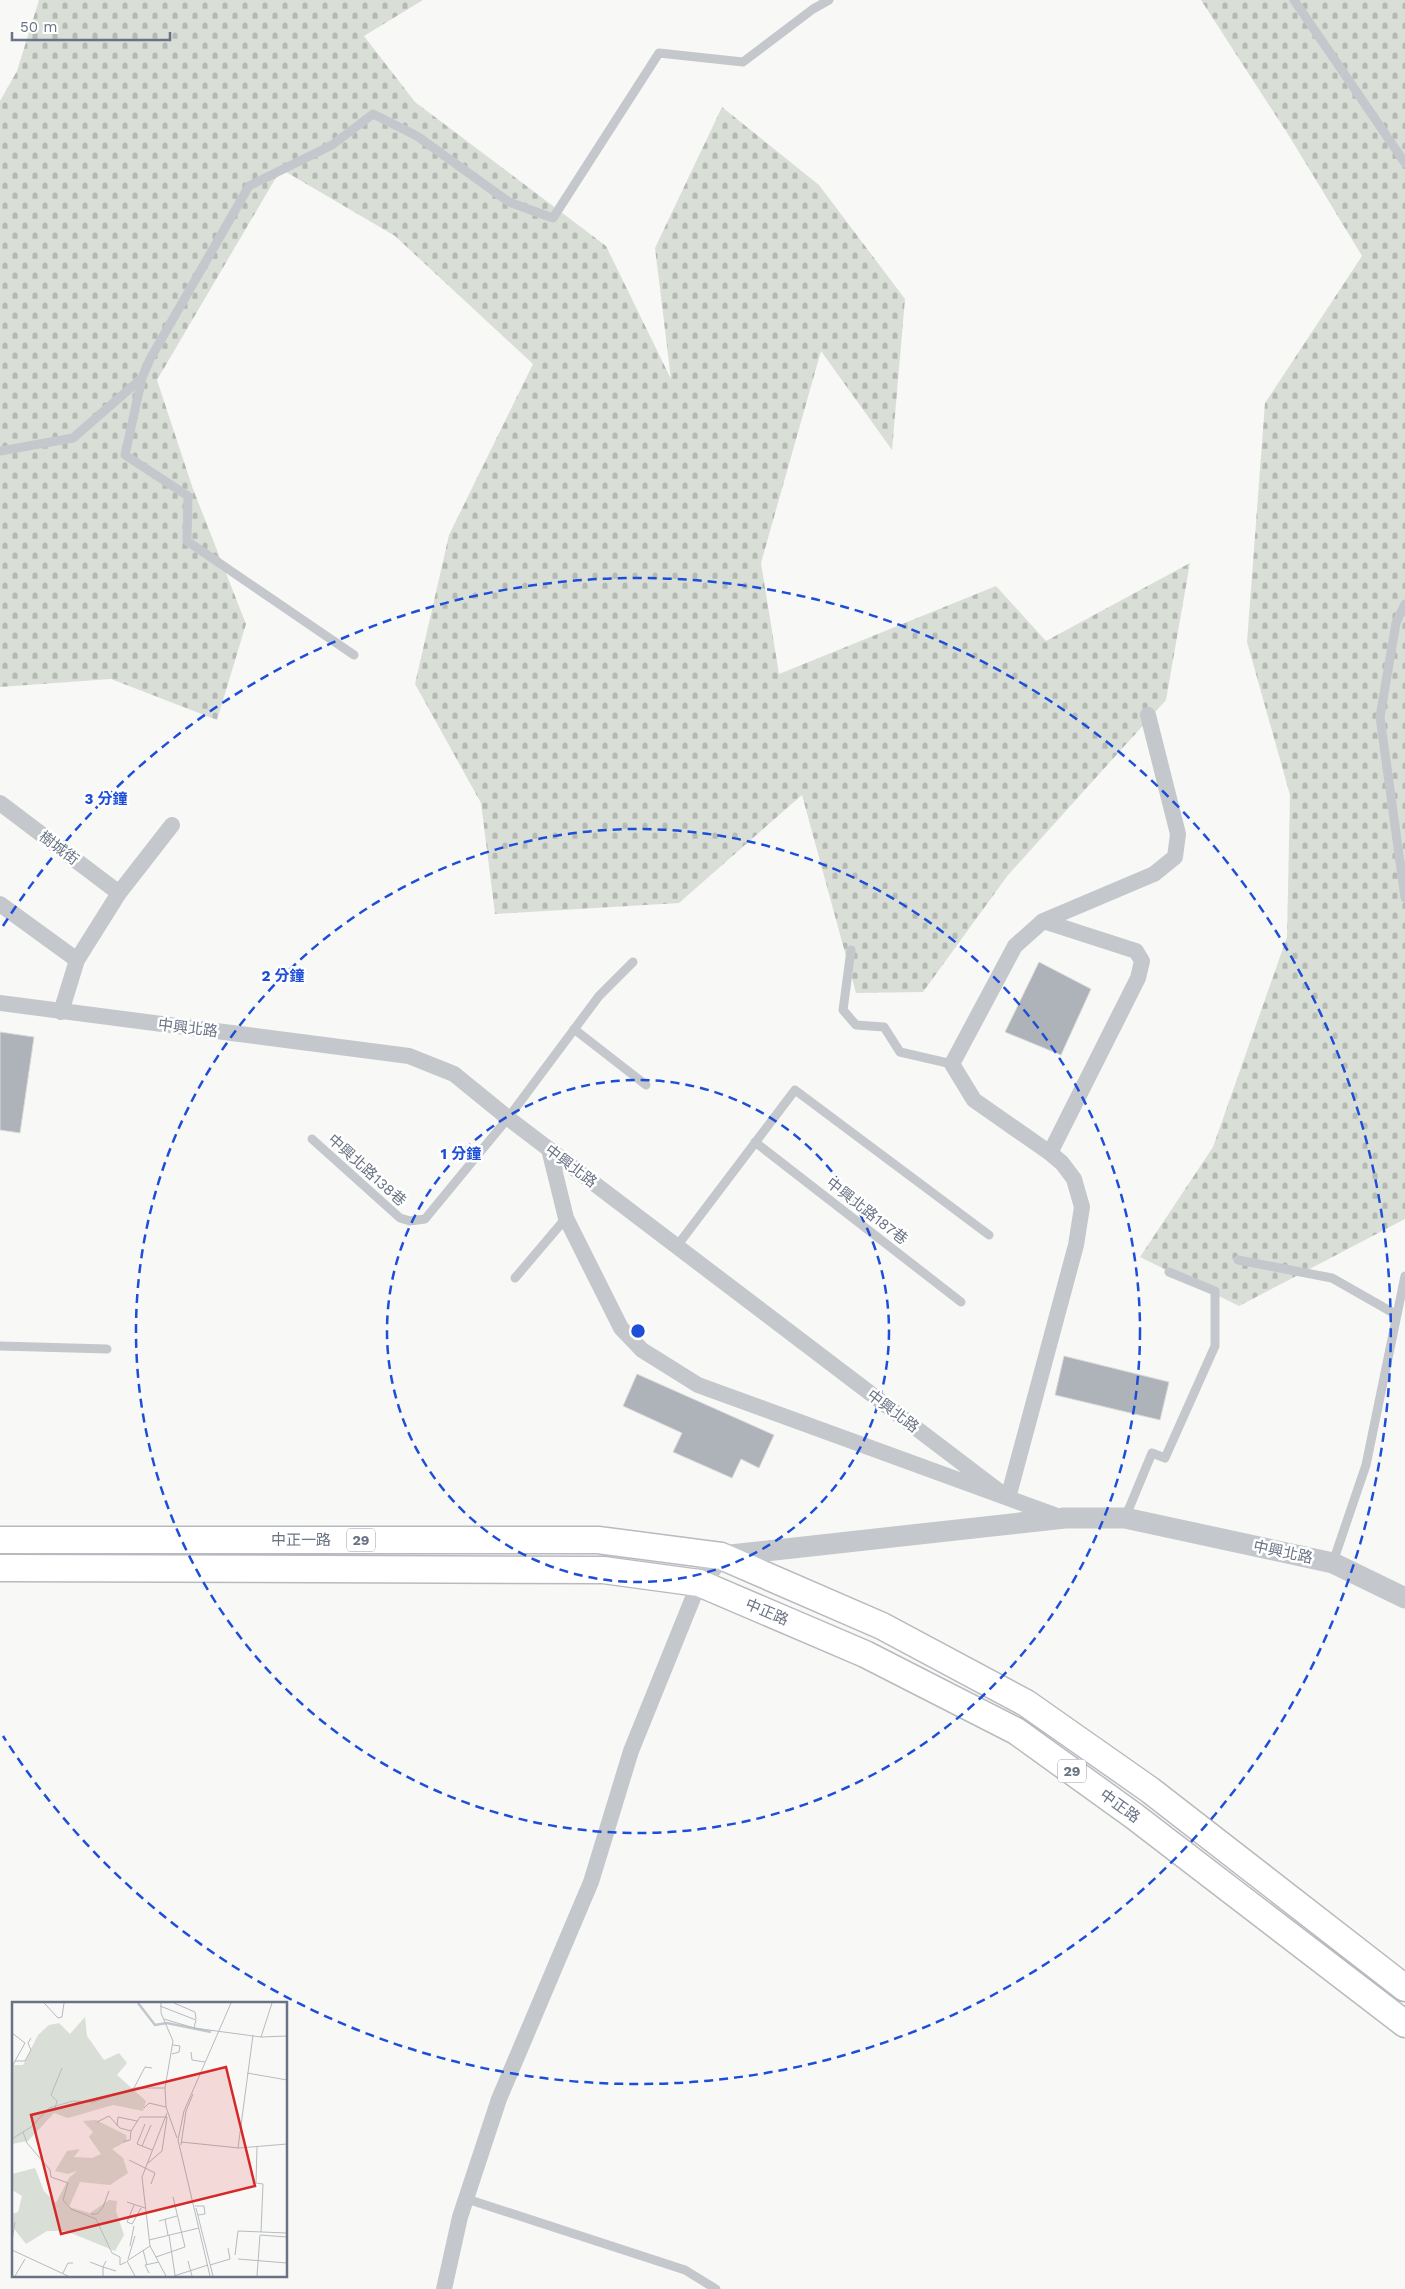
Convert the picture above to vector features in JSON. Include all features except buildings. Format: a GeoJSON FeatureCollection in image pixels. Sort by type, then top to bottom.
{"type":"FeatureCollection","features":[{"type":"Feature","properties":{"kind":"main road","name":"中正一路"},"geometry":{"type":"LineString","coordinates":[[0,1540],[598,1540],[721,1556]]}},
{"type":"Feature","properties":{"kind":"main road","name":"中正路"},"geometry":{"type":"LineString","coordinates":[[721,1556],[882,1626],[1026,1702],[1150,1790],[1405,1988]]}},
{"type":"Feature","properties":{"kind":"main road","name":"中正一路"},"geometry":{"type":"LineString","coordinates":[[0,1568],[603,1570],[699,1583]]}},
{"type":"Feature","properties":{"kind":"main road","name":"中正路"},"geometry":{"type":"LineString","coordinates":[[699,1583],[865,1654],[1016,1731],[1134,1816],[1405,2024]]}},
{"type":"Feature","properties":{"kind":"street"},"geometry":{"type":"LineString","coordinates":[[549,1149],[566,1218],[621,1328],[642,1350],[698,1385],[1008,1498],[1076,1245],[1082,1207],[1074,1179],[1062,1163],[974,1100],[952,1064],[1015,946],[1043,921],[1154,874],[1175,856],[1178,834],[1148,716]]}},
{"type":"Feature","properties":{"kind":"street","name":"樹城街"},"geometry":{"type":"LineString","coordinates":[[0,803],[119,893]]}},
{"type":"Feature","properties":{"kind":"street"},"geometry":{"type":"LineString","coordinates":[[61,1012],[77,960],[119,893],[172,825]]}},
{"type":"Feature","properties":{"kind":"street"},"geometry":{"type":"LineString","coordinates":[[0,904],[77,960]]}},
{"type":"Feature","properties":{"kind":"street"},"geometry":{"type":"LineString","coordinates":[[1043,921],[1136,951],[1142,961],[1138,978],[1050,1153]]}},
{"type":"Feature","properties":{"kind":"street","name":"中興北路"},"geometry":{"type":"LineString","coordinates":[[0,1003],[409,1056],[454,1074],[508,1118],[1008,1498],[1065,1518]]}},
{"type":"Feature","properties":{"kind":"street","name":"中興北路"},"geometry":{"type":"LineString","coordinates":[[721,1556],[1065,1518],[1124,1518],[1333,1563],[1405,1598]]}},
{"type":"Feature","properties":{"kind":"street"},"geometry":{"type":"LineString","coordinates":[[444,2289],[460,2217],[499,2099],[591,1882],[631,1751],[699,1583],[721,1556]]}},
{"type":"Feature","properties":{"kind":"lane"},"geometry":{"type":"LineString","coordinates":[[354,655],[187,542],[188,496],[125,455],[142,378],[150,359],[249,186],[332,145],[373,114],[417,136],[509,202],[553,218],[659,53],[744,62],[813,9],[829,0]]}},
{"type":"Feature","properties":{"kind":"lane"},"geometry":{"type":"LineString","coordinates":[[1294,0],[1405,163]]}},
{"type":"Feature","properties":{"kind":"lane"},"geometry":{"type":"LineString","coordinates":[[0,451],[73,438],[142,378]]}},
{"type":"Feature","properties":{"kind":"lane"},"geometry":{"type":"LineString","coordinates":[[1405,604],[1396,624],[1380,718],[1405,898]]}},
{"type":"Feature","properties":{"kind":"lane"},"geometry":{"type":"LineString","coordinates":[[851,950],[843,1010],[849,1018],[856,1025],[884,1027],[900,1052],[952,1064]]}},
{"type":"Feature","properties":{"kind":"lane","name":"中興北路138巷"},"geometry":{"type":"LineString","coordinates":[[312,1139],[400,1218],[410,1221],[425,1219],[508,1118],[599,996],[633,962]]}},
{"type":"Feature","properties":{"kind":"lane"},"geometry":{"type":"LineString","coordinates":[[574,1029],[646,1085]]}},
{"type":"Feature","properties":{"kind":"lane"},"geometry":{"type":"LineString","coordinates":[[677,1246],[795,1090],[989,1235]]}},
{"type":"Feature","properties":{"kind":"lane","name":"中興北路187巷"},"geometry":{"type":"LineString","coordinates":[[755,1142],[961,1302]]}},
{"type":"Feature","properties":{"kind":"lane"},"geometry":{"type":"LineString","coordinates":[[516,1278],[566,1218]]}},
{"type":"Feature","properties":{"kind":"lane"},"geometry":{"type":"LineString","coordinates":[[1238,1260],[1332,1278],[1397,1315]]}},
{"type":"Feature","properties":{"kind":"lane"},"geometry":{"type":"LineString","coordinates":[[1124,1518],[1152,1453],[1165,1458],[1215,1346],[1215,1291],[1169,1272]]}},
{"type":"Feature","properties":{"kind":"lane"},"geometry":{"type":"LineString","coordinates":[[1333,1563],[1366,1465],[1405,1276]]}},
{"type":"Feature","properties":{"kind":"lane"},"geometry":{"type":"LineString","coordinates":[[0,1346],[107,1349]]}},
{"type":"Feature","properties":{"kind":"lane"},"geometry":{"type":"LineString","coordinates":[[467,2199],[685,2270],[716,2289]]}},
{"type":"Feature","properties":{"kind":"green space"},"geometry":{"type":"Polygon","coordinates":[[[39,0],[423,0],[364,36],[415,102],[606,246],[671,379],[655,248],[722,107],[819,185],[905,299],[892,450],[821,351],[761,563],[779,674],[996,586],[1046,641],[1190,563],[1166,700],[1008,875],[923,992],[856,993],[802,795],[679,903],[495,914],[481,803],[415,684],[449,535],[533,364],[395,236],[281,169],[157,380],[193,489],[246,624],[217,720],[111,679],[0,687],[0,101],[17,71],[39,0]]]}},
{"type":"Feature","properties":{"kind":"green space"},"geometry":{"type":"Polygon","coordinates":[[[1201,0],[1405,0],[1405,1219],[1239,1306],[1140,1257],[1213,1147],[1287,937],[1290,795],[1247,642],[1265,403],[1362,256],[1291,139],[1201,0]]]}}]}
